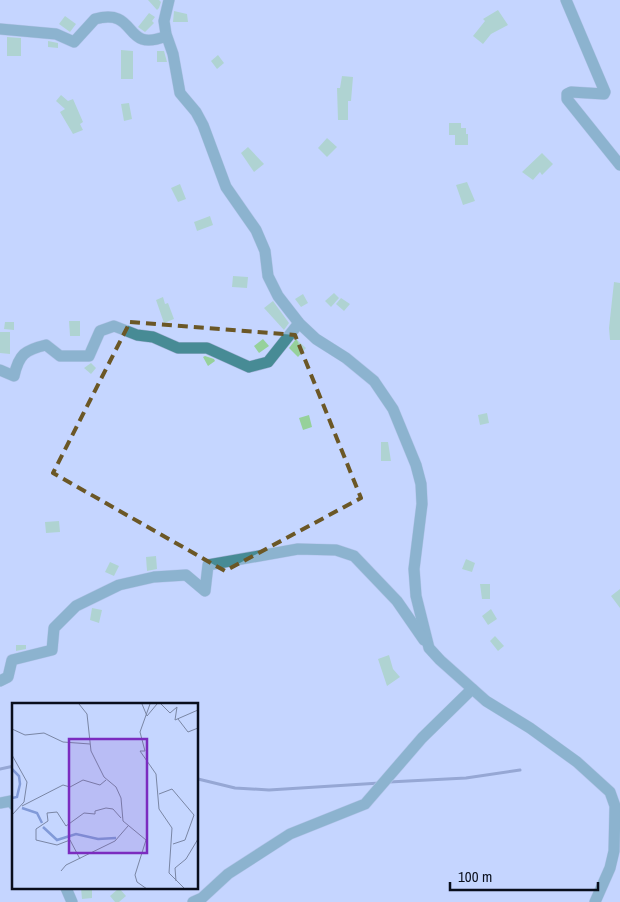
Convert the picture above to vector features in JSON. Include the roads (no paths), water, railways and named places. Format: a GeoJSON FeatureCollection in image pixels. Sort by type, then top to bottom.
{"type":"FeatureCollection","features":[{"type":"Feature","properties":{"kind":"street"},"geometry":{"type":"LineString","coordinates":[[169,0],[164,21],[166,36],[173,54],[180,94],[196,112],[203,125],[226,187],[256,230],[265,251],[268,276],[278,296],[299,323],[316,339],[346,358],[374,381],[393,409],[416,465],[421,484],[422,504],[414,569],[416,596],[429,648]]}},
{"type":"Feature","properties":{"kind":"street"},"geometry":{"type":"LineString","coordinates":[[566,0],[605,92],[604,94],[569,93],[566,99],[620,165]]}},
{"type":"Feature","properties":{"kind":"street"},"geometry":{"type":"LineString","coordinates":[[0,29],[56,34],[74,42],[95,19],[113,17],[122,20],[137,38],[151,40],[166,36]]}},
{"type":"Feature","properties":{"kind":"street"},"geometry":{"type":"LineString","coordinates":[[0,370],[14,376],[17,361],[28,350],[46,345],[60,356],[89,356],[100,331],[114,326],[137,335],[153,337],[178,348],[207,348],[250,367],[268,362],[299,323]]}},
{"type":"Feature","properties":{"kind":"street"},"geometry":{"type":"LineString","coordinates":[[0,681],[8,677],[12,660],[52,650],[54,628],[76,606],[119,585],[154,577],[186,575],[205,591],[208,565],[298,548],[336,550],[354,556],[397,601],[429,648],[472,690],[577,762],[610,792],[615,806],[614,851],[610,868],[594,902]]}},
{"type":"Feature","properties":{"kind":"street"},"geometry":{"type":"LineString","coordinates":[[194,902],[202,898],[228,874],[290,834],[365,804],[422,738],[472,690]]}},
{"type":"Feature","properties":{"kind":"street"},"geometry":{"type":"LineString","coordinates":[[0,803],[12,802]]}},
{"type":"Feature","properties":{"kind":"street"},"geometry":{"type":"LineString","coordinates":[[67,890],[72,902]]}},
{"type":"Feature","properties":{"kind":"waterway"},"geometry":{"type":"LineString","coordinates":[[0,769],[12,766]]}},
{"type":"Feature","properties":{"kind":"waterway"},"geometry":{"type":"LineString","coordinates":[[389,782],[466,778],[520,770]]}},
{"type":"Feature","properties":{"kind":"waterway"},"geometry":{"type":"LineString","coordinates":[[199,779],[235,788],[269,790],[380,783]]}}]}
